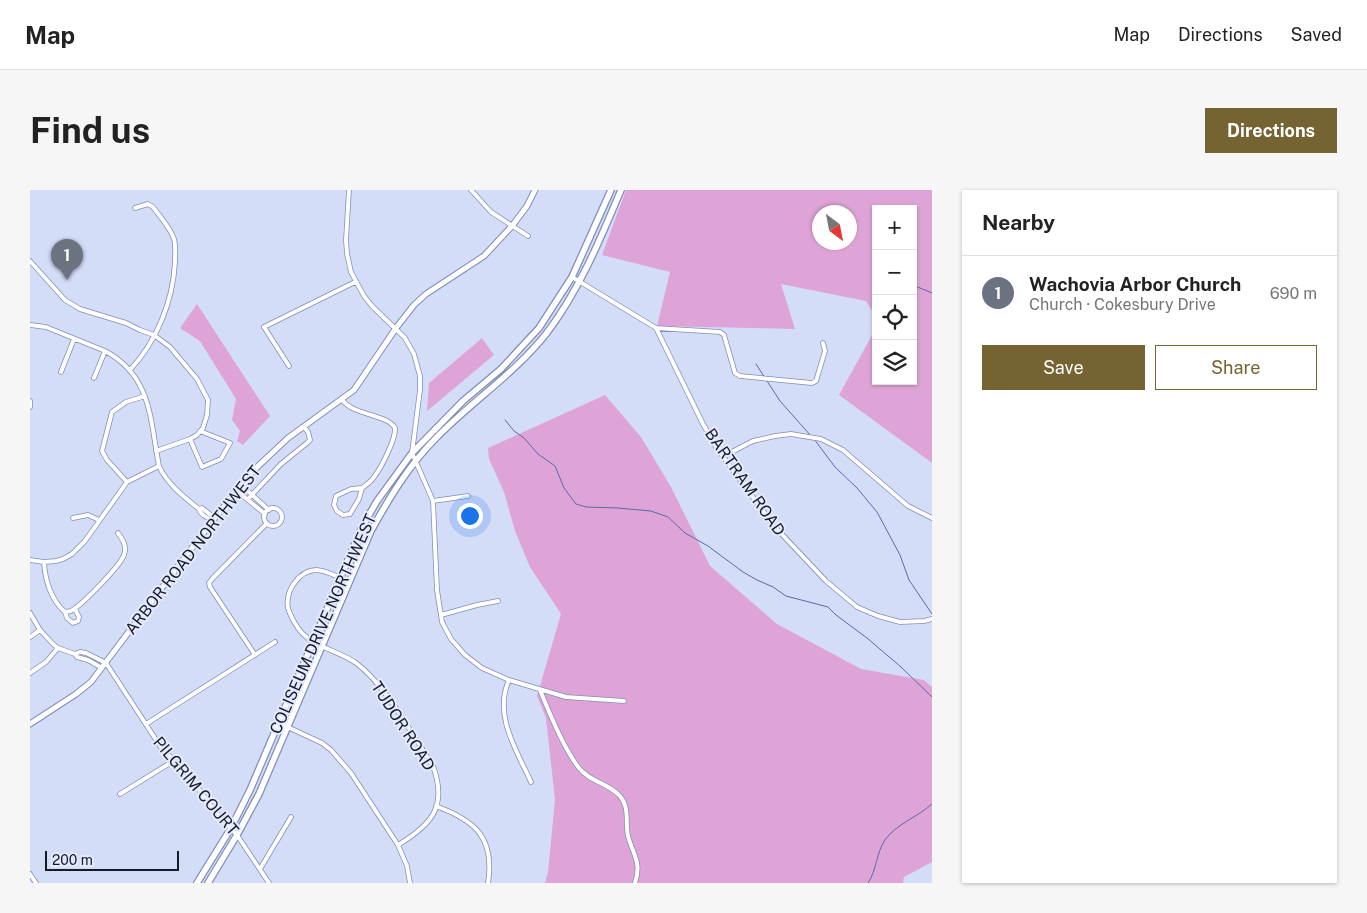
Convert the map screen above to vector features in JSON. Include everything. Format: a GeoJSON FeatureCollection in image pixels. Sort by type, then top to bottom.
{"type":"FeatureCollection","features":[{"type":"Feature","properties":{"kind":"main road","name":"COLISEUM DRIVE NORTHWEST"},"geometry":{"type":"LineString","coordinates":[[197,883],[231,828],[250,790],[362,527],[377,501],[412,453],[463,401],[501,369],[539,328],[572,277],[611,190]]}},
{"type":"Feature","properties":{"kind":"main road","name":"COLISEUM DRIVE NORTHWEST"},"geometry":{"type":"LineString","coordinates":[[208,883],[237,835],[258,794],[380,514],[415,462],[436,438],[507,376],[546,334],[580,282],[621,190]]}},
{"type":"Feature","properties":{"kind":"street"},"geometry":{"type":"LineString","coordinates":[[349,190],[346,254],[350,272],[372,306],[396,328],[410,345],[417,362],[420,390],[412,453],[433,502],[437,590],[442,622],[451,639],[465,655],[482,668],[509,680],[566,697],[624,701]]}},
{"type":"Feature","properties":{"kind":"street"},"geometry":{"type":"LineString","coordinates":[[471,190],[491,212],[528,236]]}},
{"type":"Feature","properties":{"kind":"street","name":"ARBOR ROAD NORTHWEST"},"geometry":{"type":"LineString","coordinates":[[30,724],[91,682],[238,487],[270,454],[354,390],[396,328],[420,299],[484,256],[512,226],[535,190]]}},
{"type":"Feature","properties":{"kind":"street"},"geometry":{"type":"LineString","coordinates":[[130,370],[147,349],[161,322],[170,295],[175,242],[169,229],[153,207],[148,204],[135,208]]}},
{"type":"Feature","properties":{"kind":"street"},"geometry":{"type":"LineString","coordinates":[[30,260],[55,291],[65,300],[80,309],[126,323],[154,335],[170,347],[183,360],[205,393],[208,400],[207,415],[206,422],[200,431],[190,440],[156,451]]}},
{"type":"Feature","properties":{"kind":"street"},"geometry":{"type":"LineString","coordinates":[[572,277],[656,328],[720,332],[724,335],[735,373],[740,376],[812,383],[816,381],[825,350],[824,343]]}},
{"type":"Feature","properties":{"kind":"street"},"geometry":{"type":"LineString","coordinates":[[289,366],[264,327],[355,282]]}},
{"type":"Feature","properties":{"kind":"street"},"geometry":{"type":"LineString","coordinates":[[30,325],[46,327],[105,351],[130,370],[140,384],[145,396],[159,466],[162,472],[173,487],[199,509],[200,512],[213,520]]}},
{"type":"Feature","properties":{"kind":"street","name":"BARTRAM ROAD"},"geometry":{"type":"LineString","coordinates":[[656,328],[716,447],[774,526],[804,560],[839,594],[857,607],[890,620],[912,622],[932,619]]}},
{"type":"Feature","properties":{"kind":"street"},"geometry":{"type":"LineString","coordinates":[[61,372],[74,339]]}},
{"type":"Feature","properties":{"kind":"street"},"geometry":{"type":"LineString","coordinates":[[94,378],[105,351]]}},
{"type":"Feature","properties":{"kind":"street"},"geometry":{"type":"LineString","coordinates":[[127,482],[107,460],[102,451],[112,412],[115,408],[145,396]]}},
{"type":"Feature","properties":{"kind":"street"},"geometry":{"type":"LineString","coordinates":[[342,400],[348,407],[388,421],[395,428],[392,442],[379,470],[371,481],[362,488],[350,489],[336,496],[334,505],[337,511],[343,515],[350,514],[360,500],[362,488]]}},
{"type":"Feature","properties":{"kind":"street"},"geometry":{"type":"LineString","coordinates":[[30,401],[30,406]]}},
{"type":"Feature","properties":{"kind":"street"},"geometry":{"type":"LineString","coordinates":[[248,499],[281,464],[308,444],[310,436],[304,427]]}},
{"type":"Feature","properties":{"kind":"street"},"geometry":{"type":"LineString","coordinates":[[190,440],[202,467],[221,459],[230,443],[200,431]]}},
{"type":"Feature","properties":{"kind":"street"},"geometry":{"type":"LineString","coordinates":[[724,456],[753,441],[774,436],[791,434],[821,439],[843,450],[908,506],[932,518]]}},
{"type":"Feature","properties":{"kind":"street"},"geometry":{"type":"LineString","coordinates":[[30,560],[44,562],[64,559],[72,554],[85,541],[127,482],[159,466]]}},
{"type":"Feature","properties":{"kind":"street"},"geometry":{"type":"LineString","coordinates":[[238,487],[252,495],[269,510]]}},
{"type":"Feature","properties":{"kind":"street"},"geometry":{"type":"LineString","coordinates":[[238,487],[248,499],[266,514]]}},
{"type":"Feature","properties":{"kind":"street"},"geometry":{"type":"LineString","coordinates":[[433,502],[468,496]]}},
{"type":"Feature","properties":{"kind":"street"},"geometry":{"type":"LineString","coordinates":[[275,509],[280,512],[282,520],[276,526],[270,525],[265,519],[269,510],[275,509]]}},
{"type":"Feature","properties":{"kind":"street"},"geometry":{"type":"LineString","coordinates":[[73,518],[88,515],[99,520]]}},
{"type":"Feature","properties":{"kind":"street"},"geometry":{"type":"LineString","coordinates":[[255,655],[209,584],[267,523]]}},
{"type":"Feature","properties":{"kind":"street"},"geometry":{"type":"LineString","coordinates":[[65,612],[75,609],[107,577],[123,556],[124,542],[118,533]]}},
{"type":"Feature","properties":{"kind":"street"},"geometry":{"type":"LineString","coordinates":[[44,562],[48,586],[67,618],[73,623],[79,617],[75,609]]}},
{"type":"Feature","properties":{"kind":"street","name":"TUDOR ROAD"},"geometry":{"type":"LineString","coordinates":[[341,578],[323,571],[308,572],[298,579],[289,592],[288,605],[290,614],[304,635],[314,642],[356,662],[375,680],[433,766],[439,792],[436,806],[426,825],[398,846]]}},
{"type":"Feature","properties":{"kind":"street"},"geometry":{"type":"LineString","coordinates":[[341,578],[349,582]]}},
{"type":"Feature","properties":{"kind":"street"},"geometry":{"type":"LineString","coordinates":[[441,615],[498,601]]}},
{"type":"Feature","properties":{"kind":"street"},"geometry":{"type":"LineString","coordinates":[[30,614],[40,630],[58,648],[75,654],[76,657],[102,668]]}},
{"type":"Feature","properties":{"kind":"street"},"geometry":{"type":"LineString","coordinates":[[30,637],[40,630]]}},
{"type":"Feature","properties":{"kind":"street"},"geometry":{"type":"LineString","coordinates":[[146,724],[275,642]]}},
{"type":"Feature","properties":{"kind":"street"},"geometry":{"type":"LineString","coordinates":[[30,673],[46,662],[58,648]]}},
{"type":"Feature","properties":{"kind":"street"},"geometry":{"type":"LineString","coordinates":[[75,654],[80,652],[106,663]]}},
{"type":"Feature","properties":{"kind":"street"},"geometry":{"type":"LineString","coordinates":[[90,662],[93,656]]}},
{"type":"Feature","properties":{"kind":"street","name":"PILGRIM COURT"},"geometry":{"type":"LineString","coordinates":[[106,663],[162,749],[186,772],[213,809],[237,835],[269,883]]}},
{"type":"Feature","properties":{"kind":"street"},"geometry":{"type":"LineString","coordinates":[[509,680],[504,696],[504,720],[531,782]]}},
{"type":"Feature","properties":{"kind":"street"},"geometry":{"type":"LineString","coordinates":[[540,690],[553,722],[578,767],[587,777],[608,786],[620,796],[627,809],[628,835],[638,862],[638,873],[635,883]]}},
{"type":"Feature","properties":{"kind":"street"},"geometry":{"type":"LineString","coordinates":[[279,722],[314,739],[331,750],[351,773],[398,846],[407,866],[410,883]]}},
{"type":"Feature","properties":{"kind":"street"},"geometry":{"type":"LineString","coordinates":[[120,794],[174,760]]}},
{"type":"Feature","properties":{"kind":"street"},"geometry":{"type":"LineString","coordinates":[[436,806],[461,816],[477,829],[489,853],[488,883]]}},
{"type":"Feature","properties":{"kind":"street"},"geometry":{"type":"LineString","coordinates":[[260,869],[291,818]]}},
{"type":"Feature","properties":{"kind":"street"},"geometry":{"type":"LineString","coordinates":[[30,874],[36,883]]}},
{"type":"Feature","properties":{"kind":"shaded area"},"geometry":{"type":"Polygon","coordinates":[[[626,190],[932,190],[932,463],[839,395],[872,335],[872,385],[917,385],[917,205],[872,205],[872,311],[866,301],[781,284],[795,329],[657,326],[670,272],[602,255],[626,190]]]}},
{"type":"Feature","properties":{"kind":"shaded area"},"geometry":{"type":"Polygon","coordinates":[[[197,304],[270,416],[243,445],[237,441],[240,431],[232,420],[236,399],[200,341],[180,328],[197,304]]]}},
{"type":"Feature","properties":{"kind":"shaded area"},"geometry":{"type":"Polygon","coordinates":[[[482,338],[494,355],[427,411],[429,383],[482,338]]]}},
{"type":"Feature","properties":{"kind":"shaded area"},"geometry":{"type":"Polygon","coordinates":[[[605,395],[641,437],[671,487],[710,566],[777,624],[861,669],[924,680],[932,687],[932,862],[904,877],[903,883],[545,883],[548,872],[555,800],[546,718],[537,696],[561,614],[530,567],[515,531],[504,492],[489,459],[488,448],[605,395]]]}},
{"type":"Feature","properties":{"kind":"waterway"},"geometry":{"type":"LineString","coordinates":[[917,287],[932,293]]}},
{"type":"Feature","properties":{"kind":"waterway"},"geometry":{"type":"LineString","coordinates":[[756,364],[780,401],[811,436]]}},
{"type":"Feature","properties":{"kind":"waterway"},"geometry":{"type":"LineString","coordinates":[[505,420],[538,454],[555,466],[564,488],[576,504],[586,507],[651,511],[668,517],[685,533],[708,546],[757,580],[773,587],[786,596],[828,607],[901,667],[932,697]]}},
{"type":"Feature","properties":{"kind":"waterway"},"geometry":{"type":"LineString","coordinates":[[814,439],[835,467],[857,488],[877,512],[900,555],[909,580],[932,614]]}},
{"type":"Feature","properties":{"kind":"waterway"},"geometry":{"type":"LineString","coordinates":[[868,883],[885,840],[895,829],[932,804]]}},
{"type":"Feature","properties":{"kind":"place","name":"Wachovia Arbor Church"},"geometry":{"type":"Point","coordinates":[67,280]}}]}
